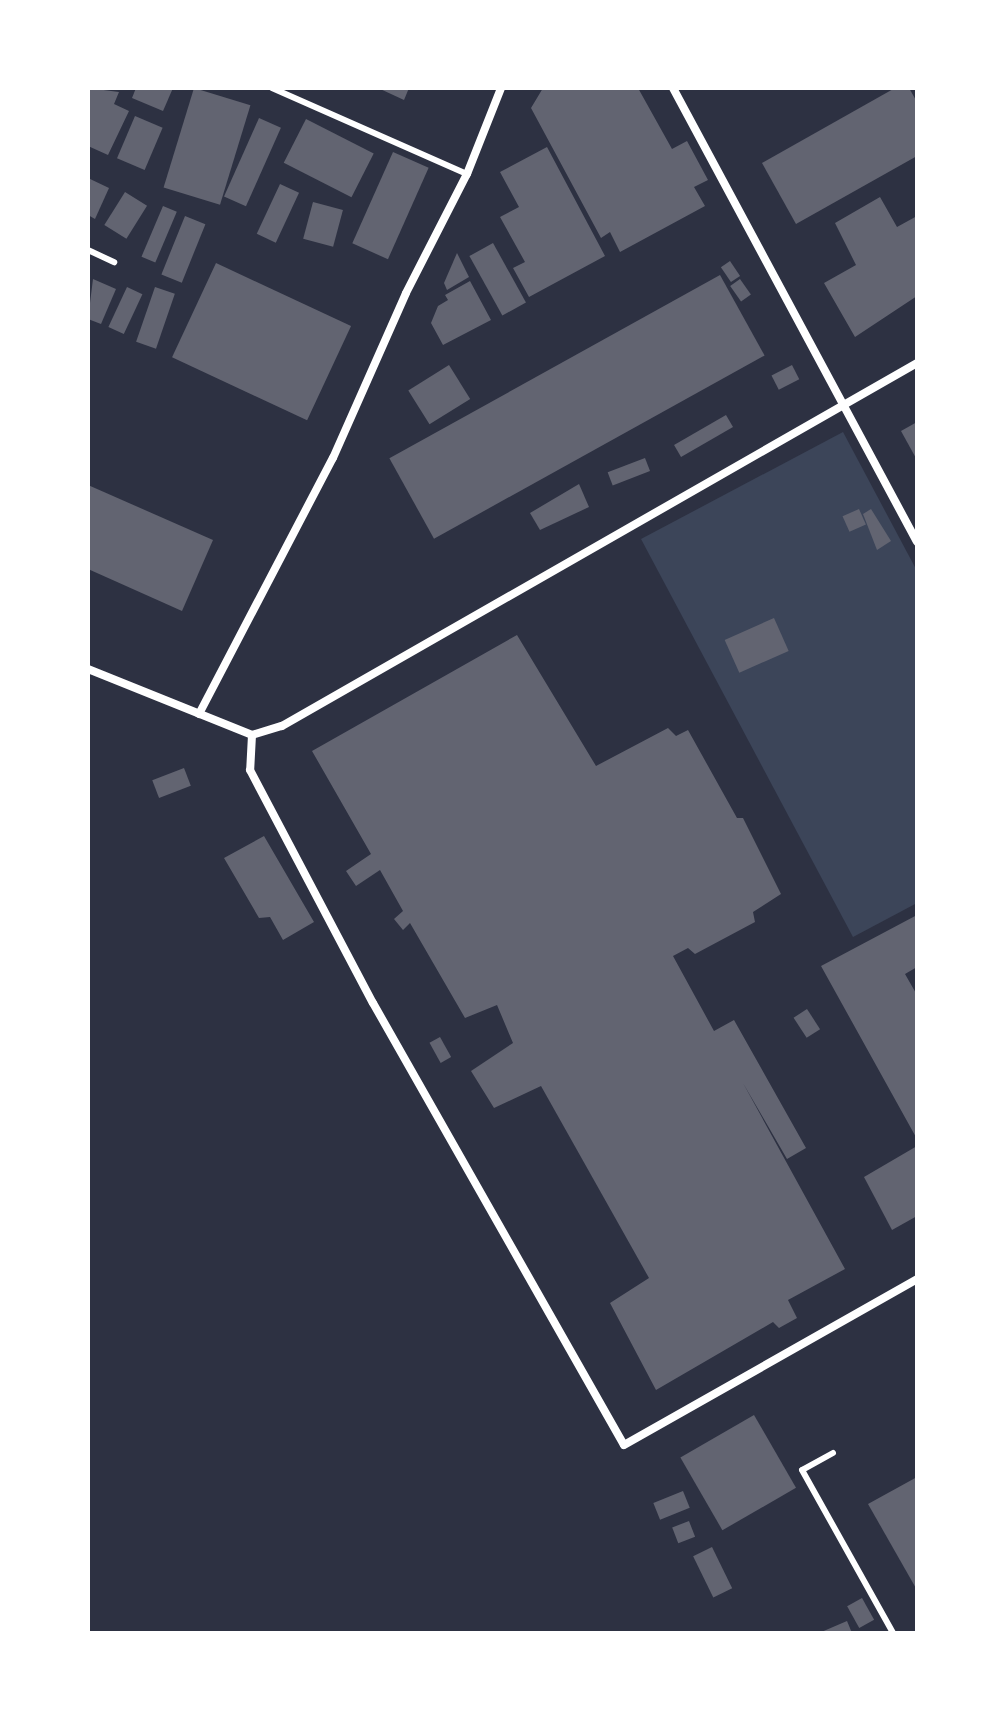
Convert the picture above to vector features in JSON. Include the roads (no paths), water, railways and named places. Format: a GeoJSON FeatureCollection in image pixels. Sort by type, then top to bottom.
{"type":"FeatureCollection","features":[{"type":"Feature","properties":{"kind":"street"},"geometry":{"type":"LineString","coordinates":[[199,714],[333,458],[406,293],[467,174],[501,88]]}},
{"type":"Feature","properties":{"kind":"street"},"geometry":{"type":"LineString","coordinates":[[673,88],[917,542]]}},
{"type":"Feature","properties":{"kind":"street"},"geometry":{"type":"LineString","coordinates":[[88,669],[252,735],[282,726],[917,363]]}},
{"type":"Feature","properties":{"kind":"street"},"geometry":{"type":"LineString","coordinates":[[252,735],[250,770],[373,1003],[624,1445],[917,1279]]}},
{"type":"Feature","properties":{"kind":"lane"},"geometry":{"type":"LineString","coordinates":[[272,88],[467,174]]}},
{"type":"Feature","properties":{"kind":"lane"},"geometry":{"type":"LineString","coordinates":[[88,250],[114,262]]}},
{"type":"Feature","properties":{"kind":"lane"},"geometry":{"type":"LineString","coordinates":[[833,1453],[802,1470],[893,1633]]}}]}
